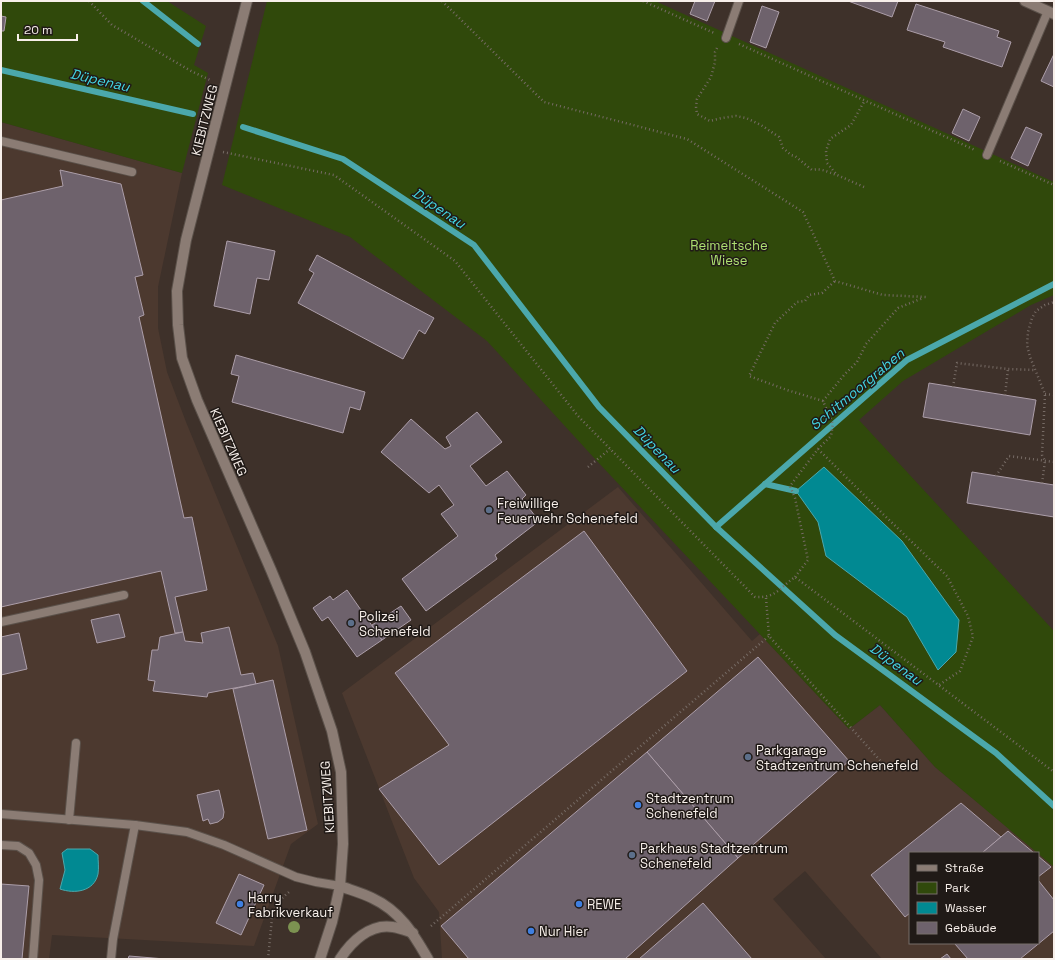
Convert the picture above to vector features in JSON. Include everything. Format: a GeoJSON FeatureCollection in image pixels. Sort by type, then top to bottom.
{"type":"FeatureCollection","features":[{"type":"Feature","properties":{"kind":"street","name":"KIEBITZWEG"},"geometry":{"type":"LineString","coordinates":[[247,1],[186,240],[177,291],[178,325],[182,358],[197,400],[305,652],[332,731],[341,772],[343,844],[340,886],[332,922],[320,959]]}},
{"type":"Feature","properties":{"kind":"street"},"geometry":{"type":"LineString","coordinates":[[1025,1],[1051,13]]}},
{"type":"Feature","properties":{"kind":"street"},"geometry":{"type":"LineString","coordinates":[[340,886],[373,898],[396,913],[414,933],[428,959]]}},
{"type":"Feature","properties":{"kind":"street"},"geometry":{"type":"LineString","coordinates":[[340,959],[347,948],[361,935],[377,927],[392,927],[414,933]]}},
{"type":"Feature","properties":{"kind":"lane"},"geometry":{"type":"LineString","coordinates":[[725,37],[739,1]]}},
{"type":"Feature","properties":{"kind":"lane"},"geometry":{"type":"LineString","coordinates":[[988,155],[1051,13]]}},
{"type":"Feature","properties":{"kind":"lane"},"geometry":{"type":"LineString","coordinates":[[1,141],[132,172]]}},
{"type":"Feature","properties":{"kind":"lane"},"geometry":{"type":"LineString","coordinates":[[1,622],[124,595]]}},
{"type":"Feature","properties":{"kind":"lane"},"geometry":{"type":"LineString","coordinates":[[69,820],[76,742]]}},
{"type":"Feature","properties":{"kind":"lane"},"geometry":{"type":"LineString","coordinates":[[1,814],[135,825],[187,832],[224,845],[296,877],[340,886]]}},
{"type":"Feature","properties":{"kind":"lane"},"geometry":{"type":"LineString","coordinates":[[111,959],[113,939],[135,825]]}},
{"type":"Feature","properties":{"kind":"lane"},"geometry":{"type":"LineString","coordinates":[[1,845],[18,846],[29,853],[36,865],[39,880],[33,959]]}},
{"type":"Feature","properties":{"kind":"path"},"geometry":{"type":"LineString","coordinates":[[89,1],[112,25],[191,71],[210,80]]}},
{"type":"Feature","properties":{"kind":"path"},"geometry":{"type":"LineString","coordinates":[[442,1],[544,102],[687,139],[803,212],[835,281],[884,295],[926,297],[898,308],[866,344],[858,362],[844,375],[823,401]]}},
{"type":"Feature","properties":{"kind":"path"},"geometry":{"type":"LineString","coordinates":[[643,1],[1054,185]]}},
{"type":"Feature","properties":{"kind":"path"},"geometry":{"type":"LineString","coordinates":[[725,37],[715,52],[716,62],[711,77],[697,99],[696,107],[698,114],[710,121],[736,116],[746,118],[761,125],[779,137],[783,148],[812,170],[820,168],[864,187]]}},
{"type":"Feature","properties":{"kind":"path"},"geometry":{"type":"LineString","coordinates":[[836,175],[827,163],[826,151],[830,139],[851,125],[865,100]]}},
{"type":"Feature","properties":{"kind":"path"},"geometry":{"type":"LineString","coordinates":[[223,152],[334,175],[455,261],[578,416],[755,597],[766,598],[776,593],[795,577],[808,560],[795,498],[790,486],[818,449],[831,436],[833,424],[823,401],[786,390],[749,376],[775,323],[797,302],[805,301],[809,295],[822,293],[835,281]]}},
{"type":"Feature","properties":{"kind":"path"},"geometry":{"type":"LineString","coordinates":[[1042,483],[1045,461],[1042,455],[1045,394],[1027,345],[1028,332],[1032,318],[1036,311],[1045,305],[1054,302]]}},
{"type":"Feature","properties":{"kind":"path"},"geometry":{"type":"LineString","coordinates":[[953,387],[957,363],[1008,369],[1035,370]]}},
{"type":"Feature","properties":{"kind":"path"},"geometry":{"type":"LineString","coordinates":[[1005,395],[1008,369]]}},
{"type":"Feature","properties":{"kind":"path"},"geometry":{"type":"LineString","coordinates":[[1045,394],[1054,395]]}},
{"type":"Feature","properties":{"kind":"path"},"geometry":{"type":"LineString","coordinates":[[588,467],[610,449]]}},
{"type":"Feature","properties":{"kind":"path"},"geometry":{"type":"LineString","coordinates":[[818,449],[947,576],[968,616],[973,637],[960,671],[939,685]]}},
{"type":"Feature","properties":{"kind":"path"},"geometry":{"type":"LineString","coordinates":[[996,476],[1009,456],[1054,462]]}},
{"type":"Feature","properties":{"kind":"path"},"geometry":{"type":"LineString","coordinates":[[795,577],[1054,772]]}},
{"type":"Feature","properties":{"kind":"path"},"geometry":{"type":"LineString","coordinates":[[766,598],[769,636],[885,766]]}},
{"type":"Feature","properties":{"kind":"path"},"geometry":{"type":"LineString","coordinates":[[431,926],[769,636]]}},
{"type":"Feature","properties":{"kind":"path"},"geometry":{"type":"LineString","coordinates":[[268,959],[272,918],[278,902],[290,890]]}},
{"type":"Feature","properties":{"kind":"shaded area"},"geometry":{"type":"Polygon","coordinates":[[[1,122],[182,173],[158,287],[158,328],[167,372],[278,646],[318,824],[291,844],[254,946],[52,935],[49,959],[1,959],[1,122]]]}},
{"type":"Feature","properties":{"kind":"shaded area"},"geometry":{"type":"Polygon","coordinates":[[[618,487],[752,641],[760,634],[849,729],[880,705],[935,767],[1037,852],[909,852],[909,944],[1039,944],[1039,854],[1054,867],[1054,959],[882,959],[805,871],[773,899],[826,959],[442,959],[439,912],[414,878],[342,693],[618,487]]]}},
{"type":"Feature","properties":{"kind":"green space"},"geometry":{"type":"Polygon","coordinates":[[[1,1],[167,1],[206,26],[194,65],[208,73],[182,173],[1,122],[1,1]]]}},
{"type":"Feature","properties":{"kind":"green space","name":"Reimeltsche Wiese"},"geometry":{"type":"Polygon","coordinates":[[[267,1],[655,1],[1054,182],[1054,295],[1031,305],[903,381],[859,420],[1054,631],[1054,867],[1039,854],[1039,852],[1036,852],[935,767],[880,705],[849,729],[596,460],[487,341],[350,237],[222,185],[267,1]],[[818,522],[826,556],[907,617],[939,670],[956,652],[818,522]]]}},
{"type":"Feature","properties":{"kind":"water"},"geometry":{"type":"Polygon","coordinates":[[[824,467],[902,541],[959,620],[956,652],[938,670],[907,617],[826,556],[818,522],[796,491],[824,467]]]}},
{"type":"Feature","properties":{"kind":"water"},"geometry":{"type":"Polygon","coordinates":[[[67,849],[90,849],[98,855],[98,874],[96,880],[88,888],[77,891],[65,891],[60,889],[65,870],[62,853],[67,849]]]}},
{"type":"Feature","properties":{"kind":"building"},"geometry":{"type":"Polygon","coordinates":[[[695,1],[715,1],[707,21],[690,14],[695,1]]]}},
{"type":"Feature","properties":{"kind":"building"},"geometry":{"type":"Polygon","coordinates":[[[848,1],[898,1],[892,17],[848,1]]]}},
{"type":"Feature","properties":{"kind":"building"},"geometry":{"type":"Polygon","coordinates":[[[916,4],[999,31],[997,37],[1011,42],[1002,67],[943,47],[945,42],[907,30],[916,4]]]}},
{"type":"Feature","properties":{"kind":"building"},"geometry":{"type":"Polygon","coordinates":[[[762,6],[779,12],[766,48],[750,42],[762,6]]]}},
{"type":"Feature","properties":{"kind":"building"},"geometry":{"type":"Polygon","coordinates":[[[1,16],[6,17],[4,31],[1,31],[1,16]]]}},
{"type":"Feature","properties":{"kind":"building"},"geometry":{"type":"Polygon","coordinates":[[[1054,54],[1054,87],[1041,81],[1054,54]]]}},
{"type":"Feature","properties":{"kind":"building"},"geometry":{"type":"Polygon","coordinates":[[[963,109],[980,117],[969,141],[952,133],[963,109]]]}},
{"type":"Feature","properties":{"kind":"building"},"geometry":{"type":"Polygon","coordinates":[[[1026,127],[1042,134],[1028,166],[1011,158],[1026,127]]]}},
{"type":"Feature","properties":{"kind":"building"},"geometry":{"type":"Polygon","coordinates":[[[60,170],[121,184],[143,275],[135,277],[144,315],[139,317],[184,518],[192,517],[207,590],[175,597],[183,632],[175,633],[161,571],[1,607],[1,200],[63,186],[60,170]]]}},
{"type":"Feature","properties":{"kind":"building"},"geometry":{"type":"Polygon","coordinates":[[[227,241],[275,251],[269,280],[257,278],[250,314],[214,306],[227,241]]]}},
{"type":"Feature","properties":{"kind":"building"},"geometry":{"type":"Polygon","coordinates":[[[317,255],[434,318],[425,334],[419,330],[403,359],[298,303],[314,273],[309,270],[317,255]]]}},
{"type":"Feature","properties":{"kind":"building"},"geometry":{"type":"Polygon","coordinates":[[[236,355],[365,392],[360,410],[350,407],[343,433],[232,402],[239,376],[231,374],[236,355]]]}},
{"type":"Feature","properties":{"kind":"building"},"geometry":{"type":"Polygon","coordinates":[[[929,383],[1036,400],[1030,435],[923,417],[929,383]]]}},
{"type":"Feature","properties":{"kind":"building","name":"Freiwillige Feuerwehr Schenefeld"},"geometry":{"type":"Polygon","coordinates":[[[477,412],[502,442],[470,466],[486,486],[507,471],[526,495],[522,499],[539,521],[495,555],[497,559],[426,611],[402,579],[458,536],[441,514],[454,505],[439,485],[429,493],[381,452],[411,419],[445,449],[451,446],[446,437],[477,412]]]}},
{"type":"Feature","properties":{"kind":"building"},"geometry":{"type":"Polygon","coordinates":[[[972,472],[1054,485],[1054,517],[967,503],[972,472]]]}},
{"type":"Feature","properties":{"kind":"building"},"geometry":{"type":"Polygon","coordinates":[[[584,531],[687,671],[439,865],[379,789],[449,745],[395,673],[584,531]]]}},
{"type":"Feature","properties":{"kind":"building","name":"Polizei Schenefeld"},"geometry":{"type":"Polygon","coordinates":[[[347,590],[382,640],[357,657],[328,617],[322,621],[313,608],[330,596],[333,600],[347,590]]]}},
{"type":"Feature","properties":{"kind":"building"},"geometry":{"type":"Polygon","coordinates":[[[401,606],[411,620],[382,640],[372,625],[401,606]]]}},
{"type":"Feature","properties":{"kind":"building"},"geometry":{"type":"Polygon","coordinates":[[[119,614],[125,637],[97,643],[91,620],[119,614]]]}},
{"type":"Feature","properties":{"kind":"building"},"geometry":{"type":"Polygon","coordinates":[[[229,627],[241,675],[253,673],[256,684],[208,693],[207,697],[153,691],[155,681],[148,680],[152,650],[158,650],[160,637],[183,632],[185,641],[203,643],[201,633],[229,627]]]}},
{"type":"Feature","properties":{"kind":"building"},"geometry":{"type":"Polygon","coordinates":[[[19,633],[27,669],[1,675],[1,637],[19,633]]]}},
{"type":"Feature","properties":{"kind":"building","name":"Parkgarage Stadtzentrum Schenefeld"},"geometry":{"type":"Polygon","coordinates":[[[758,657],[849,761],[738,858],[647,752],[758,657]]]}},
{"type":"Feature","properties":{"kind":"building"},"geometry":{"type":"Polygon","coordinates":[[[273,680],[307,830],[268,839],[233,689],[273,680]]]}},
{"type":"Feature","properties":{"kind":"building","name":"Stadtzentrum Schenefeld"},"geometry":{"type":"Polygon","coordinates":[[[647,752],[738,858],[625,959],[469,959],[441,926],[647,752]]]}},
{"type":"Feature","properties":{"kind":"building"},"geometry":{"type":"Polygon","coordinates":[[[219,790],[224,812],[223,818],[218,822],[210,824],[208,819],[203,821],[197,795],[219,790]]]}},
{"type":"Feature","properties":{"kind":"building"},"geometry":{"type":"Polygon","coordinates":[[[961,803],[1001,837],[983,852],[909,852],[909,914],[905,917],[871,875],[961,803]]]}},
{"type":"Feature","properties":{"kind":"building"},"geometry":{"type":"Polygon","coordinates":[[[1008,831],[1033,852],[983,852],[1008,831]]]}},
{"type":"Feature","properties":{"kind":"building"},"geometry":{"type":"Polygon","coordinates":[[[1039,857],[1051,867],[1039,876],[1039,857]]]}},
{"type":"Feature","properties":{"kind":"building","name":"Harry Fabrikverkauf"},"geometry":{"type":"Polygon","coordinates":[[[239,874],[264,885],[241,935],[216,923],[239,874]]]}},
{"type":"Feature","properties":{"kind":"building"},"geometry":{"type":"Polygon","coordinates":[[[1039,881],[1054,900],[1054,931],[1039,943],[1039,881]]]}},
{"type":"Feature","properties":{"kind":"building"},"geometry":{"type":"Polygon","coordinates":[[[1,884],[29,886],[22,959],[1,959],[1,884]]]}},
{"type":"Feature","properties":{"kind":"building"},"geometry":{"type":"Polygon","coordinates":[[[703,903],[752,959],[639,959],[703,903]]]}},
{"type":"Feature","properties":{"kind":"building"},"geometry":{"type":"Polygon","coordinates":[[[955,944],[1038,944],[1020,959],[968,959],[955,944]]]}},
{"type":"Feature","properties":{"kind":"building"},"geometry":{"type":"Polygon","coordinates":[[[947,954],[951,959],[940,959],[947,954]]]}},
{"type":"Feature","properties":{"kind":"building"},"geometry":{"type":"Polygon","coordinates":[[[129,956],[165,959],[128,959],[129,956]]]}},
{"type":"Feature","properties":{"kind":"waterway"},"geometry":{"type":"LineString","coordinates":[[143,1],[198,44]]}},
{"type":"Feature","properties":{"kind":"waterway","name":"Düpenau"},"geometry":{"type":"LineString","coordinates":[[1,70],[193,114]]}},
{"type":"Feature","properties":{"kind":"waterway","name":"Düpenau"},"geometry":{"type":"LineString","coordinates":[[243,127],[343,159],[474,245],[599,407],[716,527],[835,635],[996,753],[1054,806]]}},
{"type":"Feature","properties":{"kind":"waterway","name":"Schitmoorgraben"},"geometry":{"type":"LineString","coordinates":[[716,527],[907,360],[1054,284]]}},
{"type":"Feature","properties":{"kind":"waterway"},"geometry":{"type":"LineString","coordinates":[[765,484],[796,491]]}},
{"type":"Feature","properties":{"kind":"place","name":"Freiwillige Feuerwehr Schenefeld"},"geometry":{"type":"Point","coordinates":[489,510]}},
{"type":"Feature","properties":{"kind":"place","name":"Polizei Schenefeld"},"geometry":{"type":"Point","coordinates":[351,623]}},
{"type":"Feature","properties":{"kind":"place","name":"Parkgarage Stadtzentrum Schenefeld"},"geometry":{"type":"Point","coordinates":[748,757]}},
{"type":"Feature","properties":{"kind":"place","name":"Stadtzentrum Schenefeld"},"geometry":{"type":"Point","coordinates":[638,805]}},
{"type":"Feature","properties":{"kind":"place","name":"Parkhaus Stadtzentrum Schenefeld"},"geometry":{"type":"Point","coordinates":[632,855]}},
{"type":"Feature","properties":{"kind":"place","name":"Harry Fabrikverkauf"},"geometry":{"type":"Point","coordinates":[240,904]}},
{"type":"Feature","properties":{"kind":"place","name":"REWE"},"geometry":{"type":"Point","coordinates":[579,904]}},
{"type":"Feature","properties":{"kind":"place","name":"Nur Hier"},"geometry":{"type":"Point","coordinates":[531,931]}}]}
